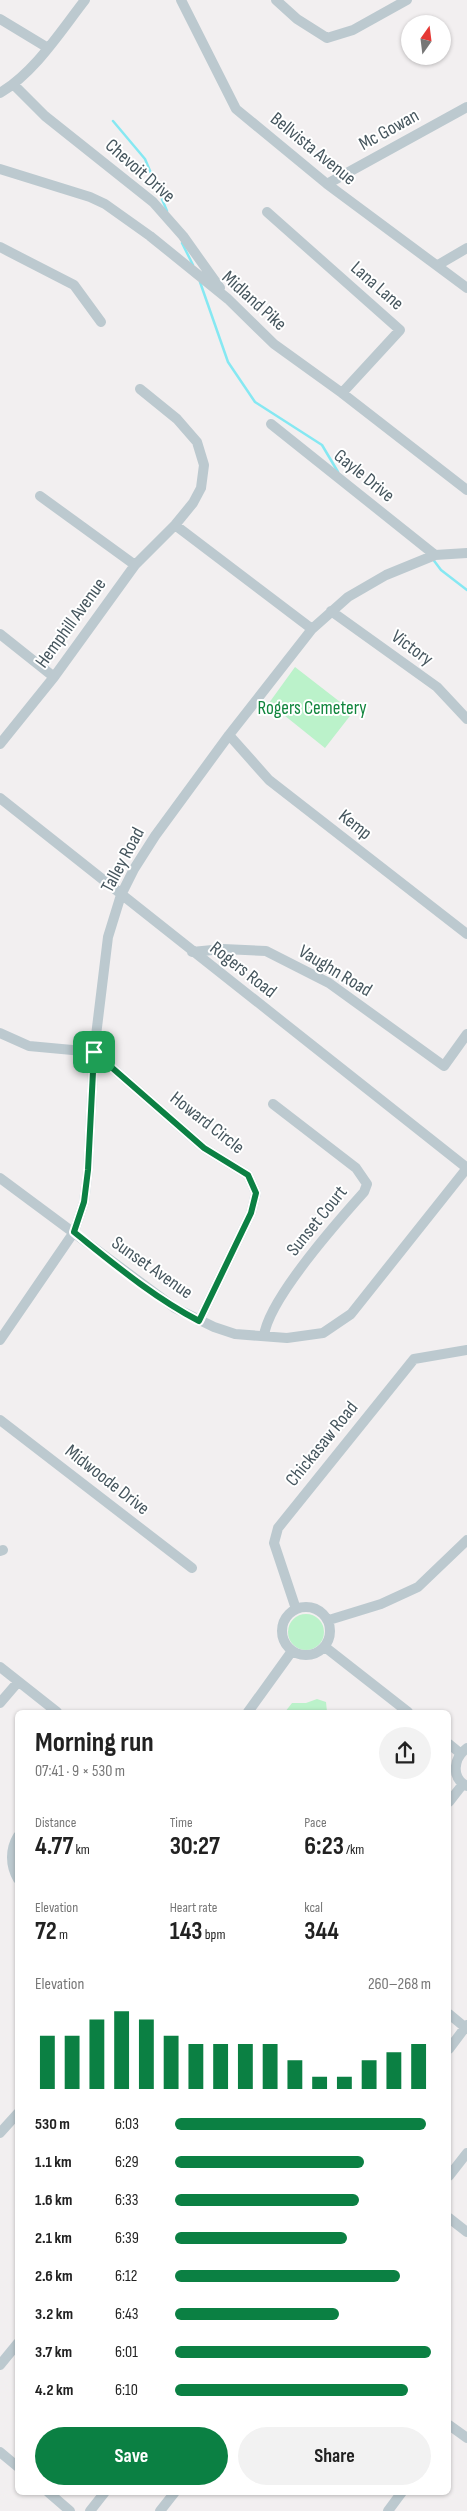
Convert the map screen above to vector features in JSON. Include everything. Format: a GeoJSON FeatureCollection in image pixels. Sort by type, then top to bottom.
{"type":"FeatureCollection","features":[{"type":"Feature","properties":{"kind":"street"},"geometry":{"type":"LineString","coordinates":[[0,93],[14,85],[48,48],[85,0]]}},
{"type":"Feature","properties":{"kind":"street","name":"Bellvista Avenue"},"geometry":{"type":"LineString","coordinates":[[181,0],[236,108],[327,184],[438,264],[467,288]]}},
{"type":"Feature","properties":{"kind":"street"},"geometry":{"type":"LineString","coordinates":[[276,0],[297,19],[327,38],[353,30],[407,0]]}},
{"type":"Feature","properties":{"kind":"street"},"geometry":{"type":"LineString","coordinates":[[0,19],[48,48]]}},
{"type":"Feature","properties":{"kind":"street","name":"Chevoit Drive"},"geometry":{"type":"LineString","coordinates":[[14,85],[45,116],[153,202],[183,236],[228,298]]}},
{"type":"Feature","properties":{"kind":"street","name":"Mc Gowan"},"geometry":{"type":"LineString","coordinates":[[327,184],[467,107]]}},
{"type":"Feature","properties":{"kind":"street","name":"Midland Pike"},"geometry":{"type":"LineString","coordinates":[[0,169],[90,197],[105,204],[150,236],[228,298],[274,344],[342,393],[467,490]]}},
{"type":"Feature","properties":{"kind":"street","name":"Lana Lane"},"geometry":{"type":"LineString","coordinates":[[267,212],[400,330],[342,393]]}},
{"type":"Feature","properties":{"kind":"street"},"geometry":{"type":"LineString","coordinates":[[0,247],[74,285],[101,322]]}},
{"type":"Feature","properties":{"kind":"street"},"geometry":{"type":"LineString","coordinates":[[438,264],[467,248]]}},
{"type":"Feature","properties":{"kind":"street","name":"Hemphill Avenue"},"geometry":{"type":"LineString","coordinates":[[0,744],[54,677],[135,565],[175,525],[193,503],[201,488],[204,464],[197,442],[176,419],[140,389]]}},
{"type":"Feature","properties":{"kind":"street","name":"Gayle Drive"},"geometry":{"type":"LineString","coordinates":[[272,424],[435,555]]}},
{"type":"Feature","properties":{"kind":"street"},"geometry":{"type":"LineString","coordinates":[[40,496],[135,565]]}},
{"type":"Feature","properties":{"kind":"street"},"geometry":{"type":"LineString","coordinates":[[175,525],[312,629]]}},
{"type":"Feature","properties":{"kind":"street","name":"Talley Road"},"geometry":{"type":"LineString","coordinates":[[0,1340],[74,1232],[84,1202],[88,1170],[94,1052],[108,937],[121,895],[134,869],[155,836],[229,735],[312,629],[348,597],[386,575],[435,555],[467,553]]}},
{"type":"Feature","properties":{"kind":"street","name":"Victory"},"geometry":{"type":"LineString","coordinates":[[331,611],[437,687],[467,719]]}},
{"type":"Feature","properties":{"kind":"street"},"geometry":{"type":"LineString","coordinates":[[0,634],[54,677]]}},
{"type":"Feature","properties":{"kind":"street","name":"Kemp"},"geometry":{"type":"LineString","coordinates":[[229,735],[269,780],[467,934]]}},
{"type":"Feature","properties":{"kind":"street","name":"Rogers Road"},"geometry":{"type":"LineString","coordinates":[[0,798],[467,1168]]}},
{"type":"Feature","properties":{"kind":"street","name":"Vaughn Road"},"geometry":{"type":"LineString","coordinates":[[192,952],[223,949],[266,951],[329,983],[444,1066],[467,1034]]}},
{"type":"Feature","properties":{"kind":"street"},"geometry":{"type":"LineString","coordinates":[[0,1033],[29,1046],[94,1052]]}},
{"type":"Feature","properties":{"kind":"street","name":"Howard Circle"},"geometry":{"type":"LineString","coordinates":[[94,1052],[204,1148],[248,1175],[256,1193],[251,1213],[199,1321]]}},
{"type":"Feature","properties":{"kind":"street","name":"Sunset Court"},"geometry":{"type":"LineString","coordinates":[[264,1336],[265,1329],[276,1308],[296,1276],[364,1192],[367,1184],[356,1168],[273,1104]]}},
{"type":"Feature","properties":{"kind":"street","name":"Sunset Avenue"},"geometry":{"type":"LineString","coordinates":[[0,1178],[74,1232],[141,1285],[175,1308],[199,1321],[234,1334],[287,1338],[323,1333],[351,1314],[467,1168]]}},
{"type":"Feature","properties":{"kind":"street","name":"Chickasaw Road"},"geometry":{"type":"LineString","coordinates":[[296,1609],[274,1543],[278,1528],[414,1359],[467,1350]]}},
{"type":"Feature","properties":{"kind":"street","name":"Midwoode Drive"},"geometry":{"type":"LineString","coordinates":[[0,1420],[192,1568]]}},
{"type":"Feature","properties":{"kind":"street"},"geometry":{"type":"LineString","coordinates":[[329,1620],[380,1604],[418,1587],[467,1540]]}},
{"type":"Feature","properties":{"kind":"street"},"geometry":{"type":"LineString","coordinates":[[305,1607],[316,1609],[329,1620],[331,1630],[325,1647],[309,1656],[292,1651],[282,1635],[283,1625],[287,1617],[296,1609],[305,1607]]}},
{"type":"Feature","properties":{"kind":"street"},"geometry":{"type":"LineString","coordinates":[[325,1647],[405,1710]]}},
{"type":"Feature","properties":{"kind":"street"},"geometry":{"type":"LineString","coordinates":[[249,1710],[292,1651]]}},
{"type":"Feature","properties":{"kind":"street"},"geometry":{"type":"LineString","coordinates":[[0,1666],[54,1710]]}},
{"type":"Feature","properties":{"kind":"street"},"geometry":{"type":"LineString","coordinates":[[0,1703],[18,1682]]}},
{"type":"Feature","properties":{"kind":"street"},"geometry":{"type":"LineString","coordinates":[[451,1745],[463,1750],[455,1766],[457,1776],[465,1785],[451,1800]]}},
{"type":"Feature","properties":{"kind":"street"},"geometry":{"type":"LineString","coordinates":[[15,1840],[11,1861],[15,1871]]}},
{"type":"Feature","properties":{"kind":"street"},"geometry":{"type":"LineString","coordinates":[[451,2016],[466,2027],[451,2046]]}},
{"type":"Feature","properties":{"kind":"street"},"geometry":{"type":"LineString","coordinates":[[0,2133],[15,2116]]}},
{"type":"Feature","properties":{"kind":"street"},"geometry":{"type":"LineString","coordinates":[[451,2173],[467,2153]]}},
{"type":"Feature","properties":{"kind":"street"},"geometry":{"type":"LineString","coordinates":[[451,2220],[467,2232]]}},
{"type":"Feature","properties":{"kind":"street"},"geometry":{"type":"LineString","coordinates":[[0,2365],[15,2347]]}},
{"type":"Feature","properties":{"kind":"street"},"geometry":{"type":"LineString","coordinates":[[451,2430],[467,2438]]}},
{"type":"Feature","properties":{"kind":"street"},"geometry":{"type":"LineString","coordinates":[[0,2452],[15,2464]]}},
{"type":"Feature","properties":{"kind":"street"},"geometry":{"type":"LineString","coordinates":[[51,2495],[70,2511]]}},
{"type":"Feature","properties":{"kind":"street"},"geometry":{"type":"LineString","coordinates":[[90,2511],[103,2495]]}},
{"type":"Feature","properties":{"kind":"street"},"geometry":{"type":"LineString","coordinates":[[160,2511],[171,2495]]}},
{"type":"Feature","properties":{"kind":"street"},"geometry":{"type":"LineString","coordinates":[[388,2511],[400,2495]]}},
{"type":"Feature","properties":{"kind":"green space","name":"Rogers Cemetery"},"geometry":{"type":"Polygon","coordinates":[[[295,667],[353,712],[325,748],[269,703],[295,667]]]}},
{"type":"Feature","properties":{"kind":"green space"},"geometry":{"type":"Polygon","coordinates":[[[306,1614],[313,1615],[319,1619],[323,1625],[323,1639],[319,1645],[313,1649],[306,1650],[299,1649],[293,1645],[289,1639],[288,1632],[289,1625],[293,1619],[299,1615],[306,1614]]]}},
{"type":"Feature","properties":{"kind":"green space"},"geometry":{"type":"Polygon","coordinates":[[[317,1699],[326,1702],[327,1710],[287,1710],[292,1703],[306,1703],[317,1699]]]}},
{"type":"Feature","properties":{"kind":"waterway"},"geometry":{"type":"LineString","coordinates":[[113,121],[145,159],[167,211]]}},
{"type":"Feature","properties":{"kind":"waterway"},"geometry":{"type":"LineString","coordinates":[[182,243],[193,265]]}},
{"type":"Feature","properties":{"kind":"waterway"},"geometry":{"type":"LineString","coordinates":[[200,282],[228,362],[255,402],[322,445],[338,472]]}},
{"type":"Feature","properties":{"kind":"waterway"},"geometry":{"type":"LineString","coordinates":[[432,558],[441,570],[467,590]]}},
{"type":"Feature","properties":{"kind":"route"},"geometry":{"type":"LineString","coordinates":[[94,1052],[204,1148],[248,1175],[256,1193],[251,1213],[199,1321],[175,1308],[141,1285],[74,1232],[84,1202],[88,1170],[94,1052]]}}]}
